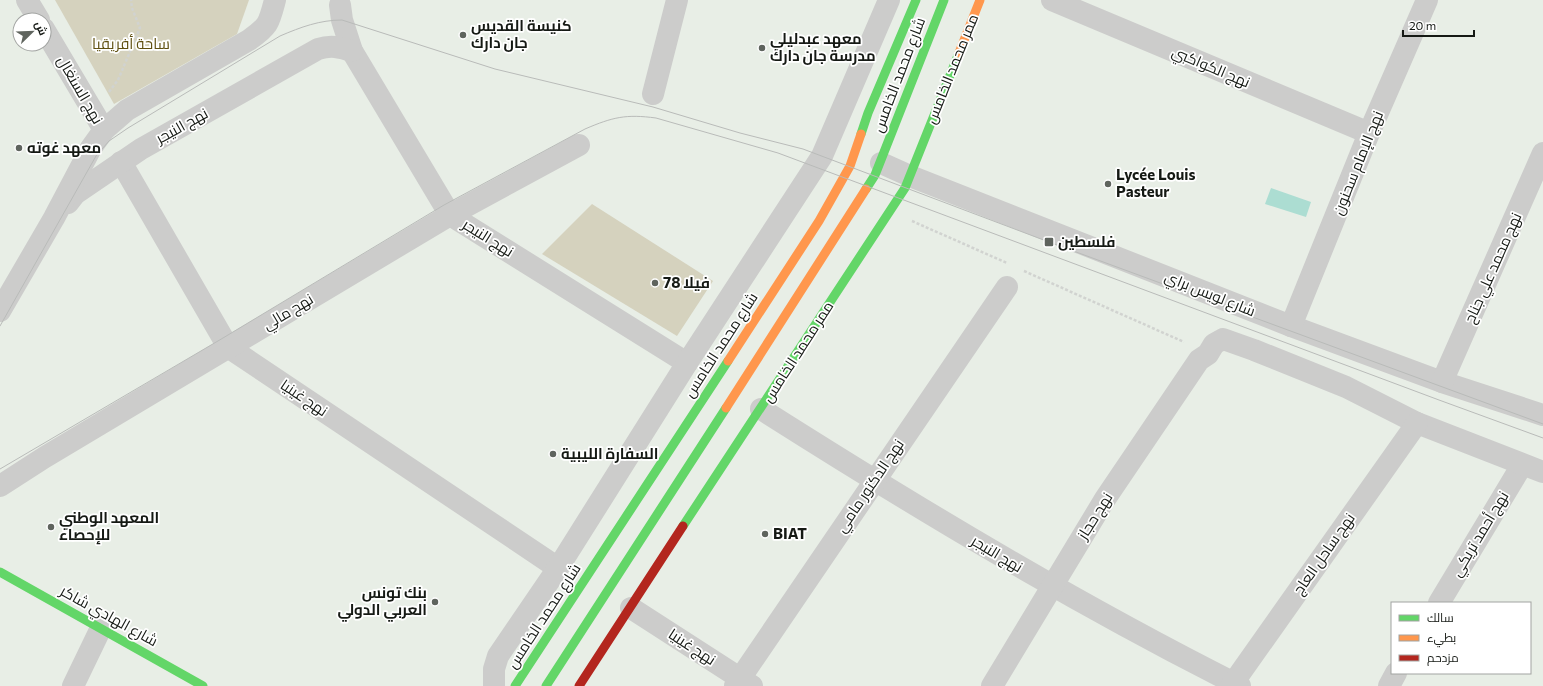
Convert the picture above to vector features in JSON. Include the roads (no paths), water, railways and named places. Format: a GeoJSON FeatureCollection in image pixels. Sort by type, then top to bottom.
{"type":"FeatureCollection","features":[{"type":"Feature","properties":{"kind":"main road","name":"شارع محمد الخامس"},"geometry":{"type":"LineString","coordinates":[[515,686],[819,221],[850,166],[868,113],[916,0]]}},
{"type":"Feature","properties":{"kind":"main road","name":"شارع محمد الخامس"},"geometry":{"type":"LineString","coordinates":[[546,686],[791,308],[875,175],[881,163],[920,57],[944,0]]}},
{"type":"Feature","properties":{"kind":"main road","name":"ممر محمد الخامس"},"geometry":{"type":"LineString","coordinates":[[579,686],[905,188],[980,0]]}},
{"type":"Feature","properties":{"kind":"main road","name":"شارع الهادي شاكر"},"geometry":{"type":"LineString","coordinates":[[0,572],[203,686]]}},
{"type":"Feature","properties":{"kind":"street"},"geometry":{"type":"LineString","coordinates":[[27,0],[34,12]]}},
{"type":"Feature","properties":{"kind":"street"},"geometry":{"type":"LineString","coordinates":[[0,311],[54,218],[92,148],[99,122],[128,110],[249,40],[263,30],[269,20],[275,0]]}},
{"type":"Feature","properties":{"kind":"street"},"geometry":{"type":"LineString","coordinates":[[653,94],[677,0]]}},
{"type":"Feature","properties":{"kind":"street"},"geometry":{"type":"LineString","coordinates":[[494,686],[494,669],[498,656],[558,568],[687,363],[822,156],[889,0]]}},
{"type":"Feature","properties":{"kind":"street","name":"نهج الكواكبي"},"geometry":{"type":"LineString","coordinates":[[1052,0],[1370,133]]}},
{"type":"Feature","properties":{"kind":"street","name":"نهج الإمام سحنون"},"geometry":{"type":"LineString","coordinates":[[1291,326],[1370,133],[1427,0]]}},
{"type":"Feature","properties":{"kind":"street"},"geometry":{"type":"LineString","coordinates":[[310,53],[324,38],[336,17],[340,2]]}},
{"type":"Feature","properties":{"kind":"street","name":"نهج النيجر"},"geometry":{"type":"LineString","coordinates":[[340,2],[342,20],[352,51],[450,215],[687,363]]}},
{"type":"Feature","properties":{"kind":"street","name":"نهج السنغال"},"geometry":{"type":"LineString","coordinates":[[52,43],[99,122]]}},
{"type":"Feature","properties":{"kind":"street","name":"نهج النيجر"},"geometry":{"type":"LineString","coordinates":[[54,218],[75,194],[141,149],[310,53],[328,46],[338,46],[352,51]]}},
{"type":"Feature","properties":{"kind":"street","name":"نهج مالي"},"geometry":{"type":"LineString","coordinates":[[0,486],[45,457],[450,215],[579,145]]}},
{"type":"Feature","properties":{"kind":"street","name":"نهج محمد علي جناح"},"geometry":{"type":"LineString","coordinates":[[1442,382],[1543,153]]}},
{"type":"Feature","properties":{"kind":"street","name":"نهج غينيا"},"geometry":{"type":"LineString","coordinates":[[121,162],[228,348],[558,568]]}},
{"type":"Feature","properties":{"kind":"street","name":"شارع لويس براي"},"geometry":{"type":"LineString","coordinates":[[881,163],[910,176],[1291,326],[1442,382],[1543,415]]}},
{"type":"Feature","properties":{"kind":"street","name":"نهج الدكتور مامي"},"geometry":{"type":"LineString","coordinates":[[742,683],[874,481],[1007,287]]}},
{"type":"Feature","properties":{"kind":"street","name":"نهج حجاز"},"geometry":{"type":"LineString","coordinates":[[992,686],[1105,499],[1199,360],[1208,354],[1214,344],[1223,340],[1254,350],[1346,387],[1417,423]]}},
{"type":"Feature","properties":{"kind":"street","name":"نهج النيجر"},"geometry":{"type":"LineString","coordinates":[[761,409],[874,481],[1052,587],[1235,685]]}},
{"type":"Feature","properties":{"kind":"street"},"geometry":{"type":"LineString","coordinates":[[1417,423],[1543,472]]}},
{"type":"Feature","properties":{"kind":"street","name":"نهج ساحل العاج"},"geometry":{"type":"LineString","coordinates":[[1235,685],[1417,423]]}},
{"type":"Feature","properties":{"kind":"street","name":"نهج أحمد تريكي"},"geometry":{"type":"LineString","coordinates":[[1440,602],[1522,465]]}},
{"type":"Feature","properties":{"kind":"street","name":"نهج غينيا"},"geometry":{"type":"LineString","coordinates":[[631,608],[742,683]]}},
{"type":"Feature","properties":{"kind":"street"},"geometry":{"type":"LineString","coordinates":[[73,686],[101,628]]}},
{"type":"Feature","properties":{"kind":"street"},"geometry":{"type":"LineString","coordinates":[[1389,686],[1395,674]]}},
{"type":"Feature","properties":{"kind":"water"},"geometry":{"type":"Polygon","coordinates":[[[1271,188],[1311,202],[1306,217],[1265,204],[1271,188]]]}},
{"type":"Feature","properties":{"kind":"tram line"},"geometry":{"type":"LineString","coordinates":[[0,326],[96,156],[109,141],[280,36],[326,21],[342,20],[495,69],[653,107],[740,133],[803,149],[1049,242],[1543,424]]}},
{"type":"Feature","properties":{"kind":"tram line"},"geometry":{"type":"LineString","coordinates":[[0,469],[223,338],[444,205],[585,129],[612,119],[636,116],[656,118],[778,153],[1543,438]]}},
{"type":"Feature","properties":{"kind":"place","name":"كنيسة القديس جان دارك"},"geometry":{"type":"Point","coordinates":[463,35]}},
{"type":"Feature","properties":{"kind":"place","name":"معهد عبدليلي مدرسة جان دارك"},"geometry":{"type":"Point","coordinates":[762,48]}},
{"type":"Feature","properties":{"kind":"place","name":"معهد غوته"},"geometry":{"type":"Point","coordinates":[19,148]}},
{"type":"Feature","properties":{"kind":"place","name":"Lycée Louis Pasteur"},"geometry":{"type":"Point","coordinates":[1108,184]}},
{"type":"Feature","properties":{"kind":"place","name":"فلسطين"},"geometry":{"type":"Point","coordinates":[1049,242]}},
{"type":"Feature","properties":{"kind":"place","name":"فيلا 78"},"geometry":{"type":"Point","coordinates":[655,283]}},
{"type":"Feature","properties":{"kind":"place","name":"السفارة الليبية"},"geometry":{"type":"Point","coordinates":[553,454]}},
{"type":"Feature","properties":{"kind":"place","name":"المعهد الوطني للإحصاء"},"geometry":{"type":"Point","coordinates":[51,527]}},
{"type":"Feature","properties":{"kind":"place","name":"BIAT"},"geometry":{"type":"Point","coordinates":[765,534]}},
{"type":"Feature","properties":{"kind":"place","name":"بنك تونس العربي الدولي"},"geometry":{"type":"Point","coordinates":[435,602]}},
{"type":"Feature","properties":{"kind":"park label","name":"ساحة أفريقيا"},"geometry":{"type":"Point","coordinates":[131,44]}}]}
